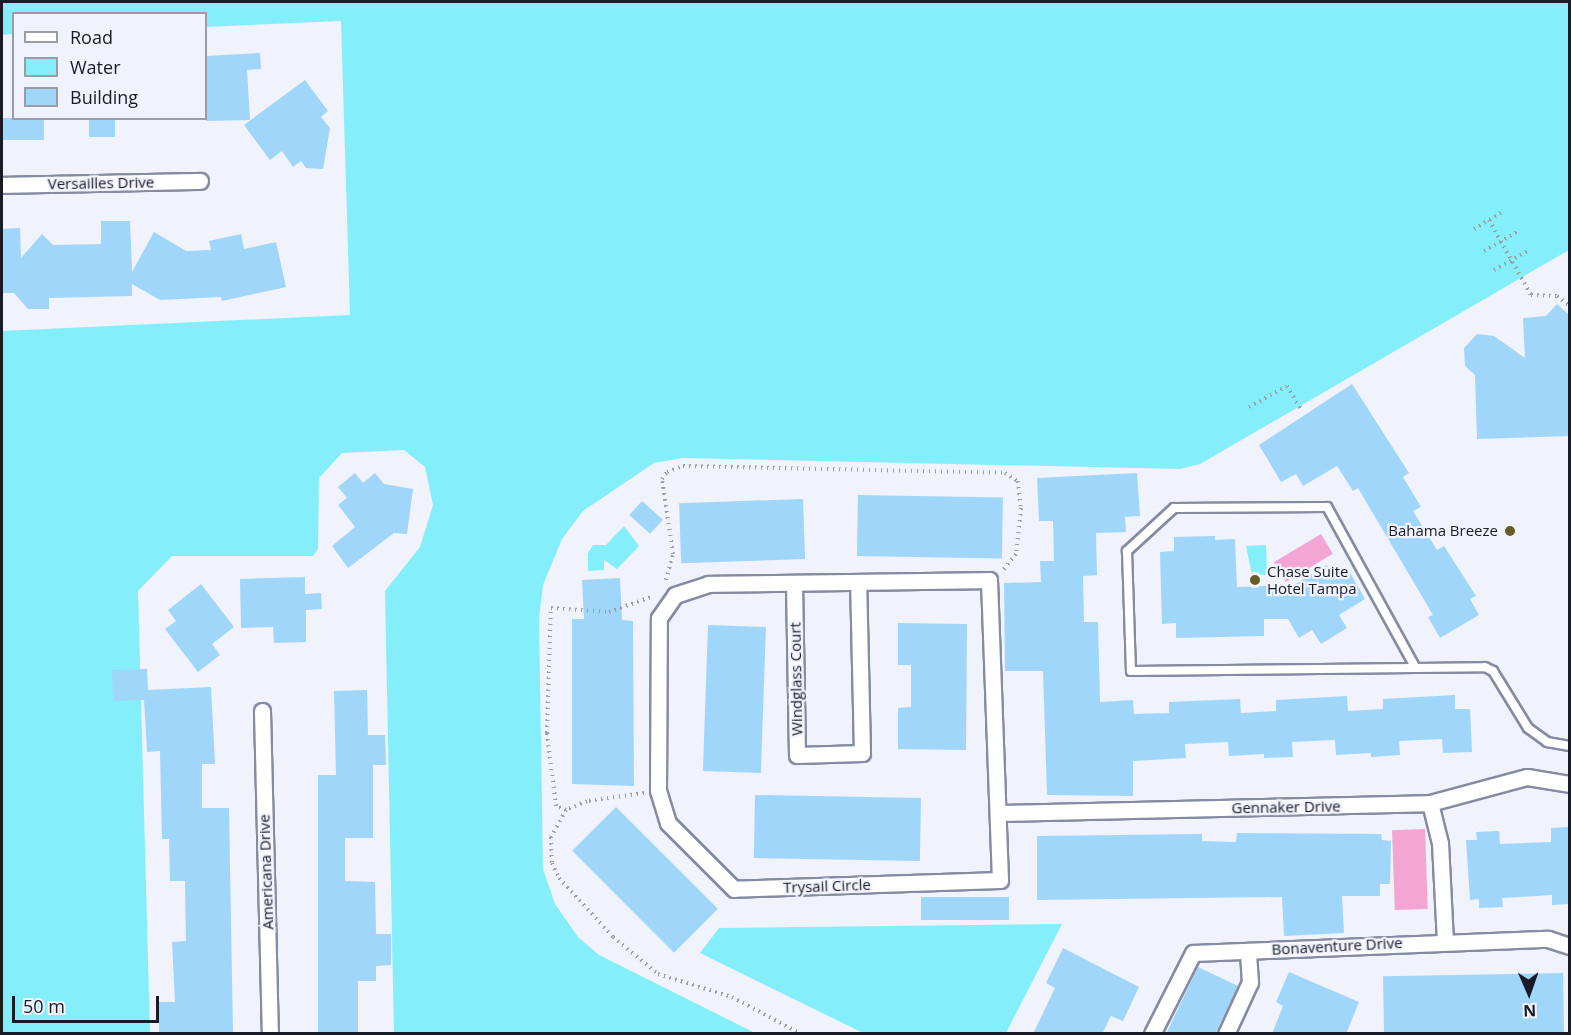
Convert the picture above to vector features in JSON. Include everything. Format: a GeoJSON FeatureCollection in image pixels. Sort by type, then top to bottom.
{"type":"FeatureCollection","features":[{"type":"Feature","properties":{"kind":"street","name":"Versailles Drive"},"geometry":{"type":"LineString","coordinates":[[2,185],[200,181]]}},
{"type":"Feature","properties":{"kind":"street","name":"Trysail Circle"},"geometry":{"type":"LineString","coordinates":[[989,580],[1000,880],[734,889],[668,823],[658,791],[659,618],[675,596],[708,584],[858,582],[989,580]]}},
{"type":"Feature","properties":{"kind":"street","name":"Windglass Court"},"geometry":{"type":"LineString","coordinates":[[794,583],[797,755],[862,753],[858,582]]}},
{"type":"Feature","properties":{"kind":"street","name":"Americana Drive"},"geometry":{"type":"LineString","coordinates":[[262,711],[270,1034]]}},
{"type":"Feature","properties":{"kind":"street","name":"Gennaker Drive"},"geometry":{"type":"LineString","coordinates":[[998,813],[1430,803],[1527,777],[1569,784]]}},
{"type":"Feature","properties":{"kind":"street"},"geometry":{"type":"LineString","coordinates":[[1430,803],[1440,843],[1445,942]]}},
{"type":"Feature","properties":{"kind":"street","name":"Bonaventure Drive"},"geometry":{"type":"LineString","coordinates":[[1152,1034],[1193,953],[1548,939],[1569,946]]}},
{"type":"Feature","properties":{"kind":"street"},"geometry":{"type":"LineString","coordinates":[[1226,1034],[1250,982],[1248,951]]}},
{"type":"Feature","properties":{"kind":"lane"},"geometry":{"type":"LineString","coordinates":[[1414,665],[1327,507],[1174,508],[1127,551],[1131,671],[1414,665],[1485,667],[1492,671],[1528,728],[1547,742],[1569,746]]}},
{"type":"Feature","properties":{"kind":"path"},"geometry":{"type":"LineString","coordinates":[[1474,230],[1504,211]]}},
{"type":"Feature","properties":{"kind":"path"},"geometry":{"type":"LineString","coordinates":[[1489,220],[1531,295],[1557,296],[1569,306]]}},
{"type":"Feature","properties":{"kind":"path"},"geometry":{"type":"LineString","coordinates":[[1484,251],[1518,231]]}},
{"type":"Feature","properties":{"kind":"path"},"geometry":{"type":"LineString","coordinates":[[1494,270],[1529,250]]}},
{"type":"Feature","properties":{"kind":"path"},"geometry":{"type":"LineString","coordinates":[[1249,407],[1287,386],[1300,408]]}},
{"type":"Feature","properties":{"kind":"path"},"geometry":{"type":"LineString","coordinates":[[661,588],[673,554],[662,479],[667,472],[683,466],[1005,473],[1018,481],[1019,544],[1001,575],[989,580]]}},
{"type":"Feature","properties":{"kind":"path"},"geometry":{"type":"LineString","coordinates":[[566,810],[556,806],[547,733],[551,608],[609,612],[644,603],[656,593]]}},
{"type":"Feature","properties":{"kind":"path"},"geometry":{"type":"LineString","coordinates":[[658,791],[609,796],[566,810],[552,830],[552,863],[559,878],[613,937],[658,974],[732,997],[801,1034]]}},
{"type":"Feature","properties":{"kind":"shaded area"},"geometry":{"type":"Polygon","coordinates":[[[1321,534],[1333,554],[1286,582],[1274,562],[1321,534]]]}},
{"type":"Feature","properties":{"kind":"shaded area"},"geometry":{"type":"Polygon","coordinates":[[[1425,829],[1428,909],[1395,910],[1392,830],[1425,829]]]}},
{"type":"Feature","properties":{"kind":"water"},"geometry":{"type":"Polygon","coordinates":[[[2,2],[1569,2],[1569,250],[1200,464],[1180,469],[683,458],[654,463],[583,511],[562,539],[543,585],[539,618],[543,869],[555,904],[578,937],[599,955],[755,1033],[394,1033],[385,591],[420,547],[433,505],[425,467],[404,450],[342,453],[319,478],[318,549],[313,556],[172,556],[138,591],[150,1033],[2,1033],[2,331],[350,315],[341,21],[207,27],[207,12],[12,12],[12,34],[2,35],[2,2]]]}},
{"type":"Feature","properties":{"kind":"water"},"geometry":{"type":"Polygon","coordinates":[[[624,526],[639,546],[617,569],[604,560],[604,570],[588,571],[588,553],[593,545],[606,545],[624,526]]]}},
{"type":"Feature","properties":{"kind":"water"},"geometry":{"type":"Polygon","coordinates":[[[1266,545],[1267,575],[1252,575],[1246,546],[1266,545]]]}},
{"type":"Feature","properties":{"kind":"water"},"geometry":{"type":"Polygon","coordinates":[[[1062,924],[1006,1033],[863,1033],[700,953],[719,928],[1062,924]]]}},
{"type":"Feature","properties":{"kind":"building"},"geometry":{"type":"Polygon","coordinates":[[[260,53],[261,69],[247,70],[250,120],[206,121],[207,56],[260,53]]]}},
{"type":"Feature","properties":{"kind":"building"},"geometry":{"type":"Polygon","coordinates":[[[305,80],[328,111],[321,117],[330,128],[323,169],[306,168],[301,161],[293,167],[282,151],[270,160],[244,125],[305,80]]]}},
{"type":"Feature","properties":{"kind":"building"},"geometry":{"type":"Polygon","coordinates":[[[2,118],[44,120],[44,140],[2,140],[2,118]]]}},
{"type":"Feature","properties":{"kind":"building"},"geometry":{"type":"Polygon","coordinates":[[[89,120],[115,120],[115,137],[89,137],[89,120]]]}},
{"type":"Feature","properties":{"kind":"building"},"geometry":{"type":"Polygon","coordinates":[[[101,221],[130,221],[132,272],[154,232],[186,251],[211,250],[209,241],[241,234],[244,249],[276,242],[286,287],[222,301],[221,297],[160,300],[132,284],[132,296],[49,298],[49,309],[28,309],[14,293],[2,293],[2,229],[20,228],[21,258],[42,234],[53,245],[101,244],[101,221]]]}},
{"type":"Feature","properties":{"kind":"building"},"geometry":{"type":"Polygon","coordinates":[[[1557,304],[1569,315],[1569,436],[1477,439],[1475,375],[1465,366],[1464,348],[1477,334],[1494,336],[1525,358],[1523,318],[1546,316],[1557,304]]]}},
{"type":"Feature","properties":{"kind":"building"},"geometry":{"type":"Polygon","coordinates":[[[1352,384],[1409,473],[1403,477],[1421,507],[1413,511],[1437,550],[1444,546],[1476,596],[1470,599],[1479,615],[1440,638],[1428,617],[1433,615],[1358,488],[1353,491],[1337,466],[1303,486],[1296,474],[1281,482],[1259,445],[1352,384]]]}},
{"type":"Feature","properties":{"kind":"building"},"geometry":{"type":"Polygon","coordinates":[[[355,473],[363,483],[375,473],[384,484],[413,489],[407,534],[394,533],[348,568],[332,546],[355,527],[338,505],[347,498],[338,487],[355,473]]]}},
{"type":"Feature","properties":{"kind":"building"},"geometry":{"type":"Polygon","coordinates":[[[1137,473],[1140,516],[1125,517],[1126,532],[1096,533],[1097,575],[1083,576],[1084,622],[1098,622],[1100,702],[1133,700],[1134,714],[1169,713],[1169,702],[1240,699],[1241,713],[1276,711],[1276,700],[1347,696],[1348,711],[1383,709],[1383,699],[1455,695],[1455,709],[1470,709],[1472,752],[1443,753],[1442,739],[1399,741],[1400,755],[1371,757],[1371,753],[1336,755],[1335,740],[1292,742],[1293,757],[1264,758],[1264,754],[1229,756],[1228,742],[1185,744],[1186,758],[1133,761],[1133,796],[1047,795],[1043,671],[1005,671],[1004,583],[1041,582],[1040,561],[1054,561],[1053,521],[1039,521],[1037,478],[1137,473]]]}},
{"type":"Feature","properties":{"kind":"building"},"geometry":{"type":"Polygon","coordinates":[[[858,495],[1003,498],[1002,559],[857,556],[858,495]]]}},
{"type":"Feature","properties":{"kind":"building"},"geometry":{"type":"Polygon","coordinates":[[[803,499],[805,559],[681,563],[679,503],[803,499]]]}},
{"type":"Feature","properties":{"kind":"building"},"geometry":{"type":"Polygon","coordinates":[[[642,501],[663,520],[650,534],[629,515],[642,501]]]}},
{"type":"Feature","properties":{"kind":"building"},"geometry":{"type":"Polygon","coordinates":[[[1215,536],[1215,540],[1235,539],[1237,587],[1294,585],[1327,565],[1335,579],[1349,571],[1365,599],[1339,615],[1347,628],[1321,644],[1312,630],[1299,638],[1288,619],[1264,619],[1264,636],[1176,638],[1176,623],[1162,624],[1160,552],[1174,551],[1174,537],[1215,536]]]}},
{"type":"Feature","properties":{"kind":"building"},"geometry":{"type":"Polygon","coordinates":[[[305,577],[305,594],[321,593],[322,609],[306,610],[306,642],[274,643],[273,627],[241,628],[240,579],[305,577]]]}},
{"type":"Feature","properties":{"kind":"building"},"geometry":{"type":"Polygon","coordinates":[[[620,578],[622,620],[633,621],[634,786],[572,784],[572,619],[584,619],[582,580],[620,578]]]}},
{"type":"Feature","properties":{"kind":"building"},"geometry":{"type":"Polygon","coordinates":[[[201,584],[234,627],[212,644],[220,655],[198,672],[165,629],[176,621],[168,610],[201,584]]]}},
{"type":"Feature","properties":{"kind":"building"},"geometry":{"type":"Polygon","coordinates":[[[898,623],[967,624],[966,750],[898,749],[898,708],[911,707],[911,665],[898,665],[898,623]]]}},
{"type":"Feature","properties":{"kind":"building"},"geometry":{"type":"Polygon","coordinates":[[[708,625],[766,627],[761,773],[703,771],[708,625]]]}},
{"type":"Feature","properties":{"kind":"building"},"geometry":{"type":"Polygon","coordinates":[[[147,669],[148,690],[211,687],[215,764],[202,764],[202,808],[229,808],[233,1034],[159,1034],[159,1002],[175,1002],[172,942],[186,941],[185,881],[170,881],[169,839],[162,839],[160,751],[147,752],[144,700],[113,701],[112,670],[147,669]]]}},
{"type":"Feature","properties":{"kind":"building"},"geometry":{"type":"Polygon","coordinates":[[[367,690],[368,735],[385,735],[386,765],[373,765],[373,838],[345,838],[345,881],[375,882],[376,934],[391,934],[391,965],[376,966],[376,981],[358,981],[358,1034],[318,1034],[318,775],[336,775],[334,691],[367,690]]]}},
{"type":"Feature","properties":{"kind":"building"},"geometry":{"type":"Polygon","coordinates":[[[755,795],[921,798],[920,861],[754,858],[755,795]]]}},
{"type":"Feature","properties":{"kind":"building"},"geometry":{"type":"Polygon","coordinates":[[[616,807],[718,909],[674,953],[572,851],[616,807]]]}},
{"type":"Feature","properties":{"kind":"building"},"geometry":{"type":"Polygon","coordinates":[[[1569,827],[1569,904],[1552,905],[1552,895],[1502,898],[1503,907],[1479,908],[1479,899],[1470,900],[1466,840],[1477,840],[1476,832],[1499,831],[1500,844],[1551,842],[1551,828],[1569,827]]]}},
{"type":"Feature","properties":{"kind":"building"},"geometry":{"type":"Polygon","coordinates":[[[1237,833],[1381,834],[1382,840],[1391,841],[1390,884],[1380,884],[1380,896],[1342,896],[1344,933],[1284,936],[1282,897],[1037,900],[1037,836],[1202,834],[1202,841],[1236,842],[1237,833]]]}},
{"type":"Feature","properties":{"kind":"building"},"geometry":{"type":"Polygon","coordinates":[[[921,897],[1009,897],[1009,920],[921,920],[921,897]]]}},
{"type":"Feature","properties":{"kind":"building"},"geometry":{"type":"Polygon","coordinates":[[[1063,948],[1139,987],[1123,1021],[1111,1016],[1102,1034],[1033,1034],[1055,988],[1046,983],[1063,948]]]}},
{"type":"Feature","properties":{"kind":"building"},"geometry":{"type":"Polygon","coordinates":[[[1198,967],[1238,986],[1215,1034],[1166,1034],[1198,967]]]}},
{"type":"Feature","properties":{"kind":"building"},"geometry":{"type":"Polygon","coordinates":[[[1289,972],[1359,1002],[1346,1034],[1272,1034],[1283,1006],[1276,1002],[1289,972]]]}},
{"type":"Feature","properties":{"kind":"building"},"geometry":{"type":"Polygon","coordinates":[[[1563,973],[1564,1034],[1384,1034],[1383,976],[1563,973]]]}},
{"type":"Feature","properties":{"kind":"place","name":"Bahama Breeze"},"geometry":{"type":"Point","coordinates":[1510,531]}},
{"type":"Feature","properties":{"kind":"place","name":"Chase Suite Hotel Tampa"},"geometry":{"type":"Point","coordinates":[1255,580]}}]}
